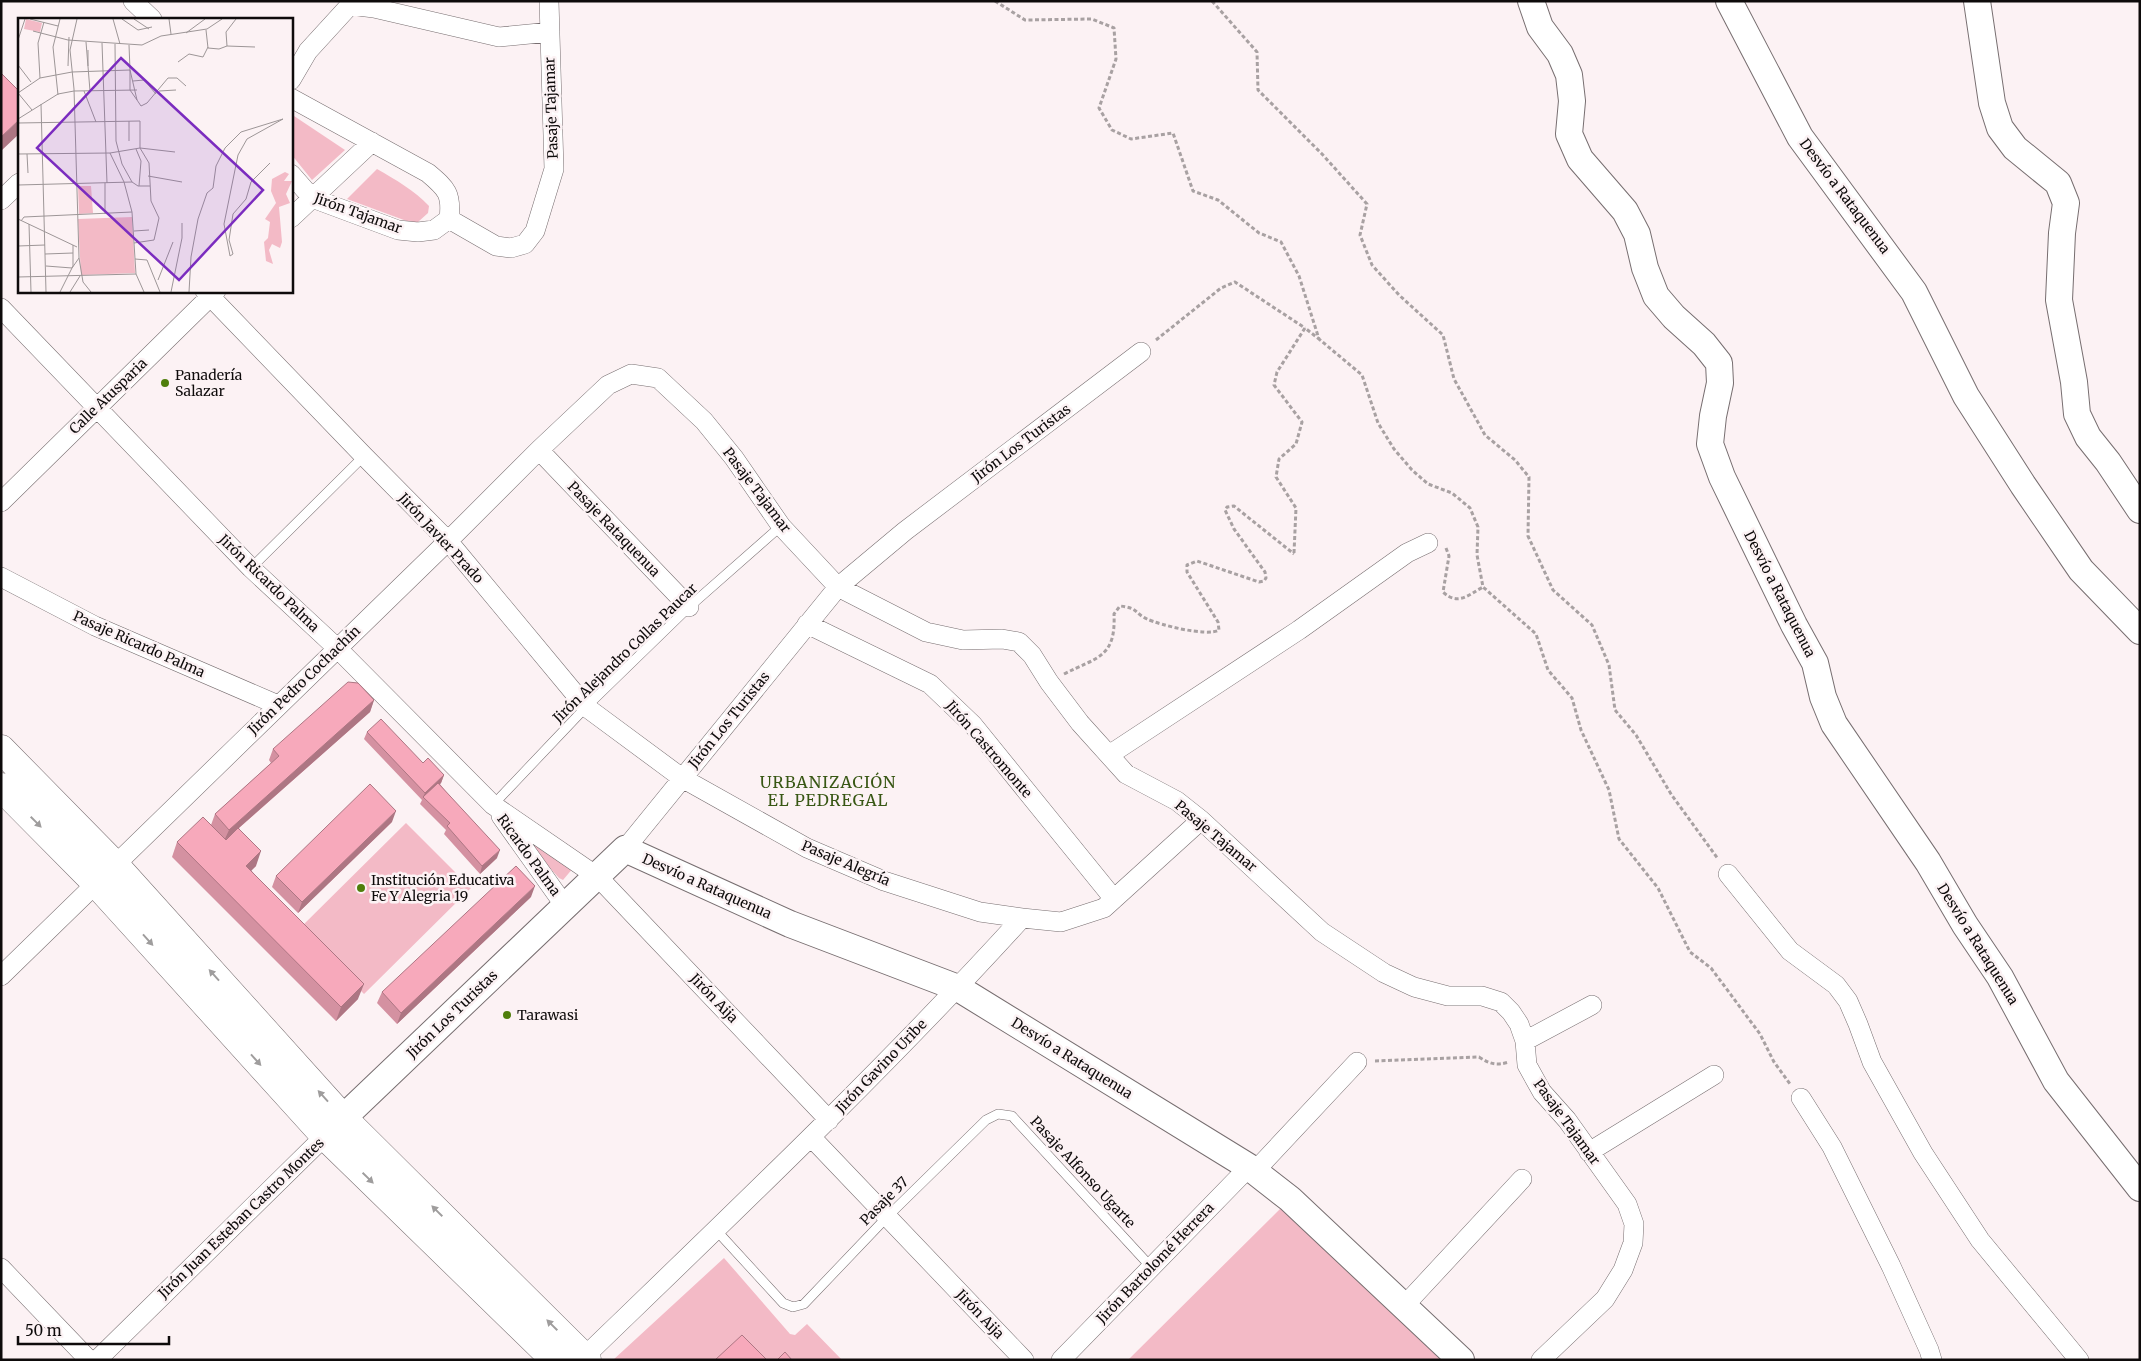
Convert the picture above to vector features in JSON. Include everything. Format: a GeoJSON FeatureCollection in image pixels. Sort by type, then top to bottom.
{"type":"FeatureCollection","features":[{"type":"Feature","properties":{"kind":"main road"},"geometry":{"type":"LineString","coordinates":[[1,750],[106,874],[334,1127],[555,1360]]}},
{"type":"Feature","properties":{"kind":"main road"},"geometry":{"type":"LineString","coordinates":[[1,787],[106,874]]}},
{"type":"Feature","properties":{"kind":"main road"},"geometry":{"type":"LineString","coordinates":[[334,1127],[584,1359]]}},
{"type":"Feature","properties":{"kind":"street"},"geometry":{"type":"LineString","coordinates":[[133,1],[151,18]]}},
{"type":"Feature","properties":{"kind":"street","name":"Pasaje Tajamar"},"geometry":{"type":"LineString","coordinates":[[442,224],[496,246],[511,248],[525,244],[535,231],[554,169],[549,1]]}},
{"type":"Feature","properties":{"kind":"street","name":"Desvío a Rataquenua"},"geometry":{"type":"LineString","coordinates":[[1531,1],[1540,27],[1560,54],[1569,74],[1572,101],[1569,134],[1580,159],[1625,211],[1637,234],[1645,268],[1656,296],[1674,317],[1704,344],[1718,363],[1720,383],[1713,416],[1710,444],[1722,477],[1794,625],[1815,663],[1823,697],[1834,724],[1928,862],[1965,925],[2000,977],[2056,1081],[2140,1188]]}},
{"type":"Feature","properties":{"kind":"street","name":"Desvío a Rataquenua"},"geometry":{"type":"LineString","coordinates":[[1729,1],[1800,137],[1914,292],[1966,396],[2023,485],[2082,570],[2140,631]]}},
{"type":"Feature","properties":{"kind":"street"},"geometry":{"type":"LineString","coordinates":[[1976,1],[1992,103],[2000,128],[2014,148],[2058,183],[2066,203],[2062,233],[2059,300],[2074,382],[2077,414],[2088,437],[2108,462],[2140,510]]}},
{"type":"Feature","properties":{"kind":"street"},"geometry":{"type":"LineString","coordinates":[[292,78],[308,51],[348,3],[375,4],[499,37],[550,32]]}},
{"type":"Feature","properties":{"kind":"street"},"geometry":{"type":"LineString","coordinates":[[292,99],[428,173],[443,186],[451,202],[442,224]]}},
{"type":"Feature","properties":{"kind":"street"},"geometry":{"type":"LineString","coordinates":[[292,217],[372,142]]}},
{"type":"Feature","properties":{"kind":"street","name":"Jirón Tajamar"},"geometry":{"type":"LineString","coordinates":[[292,175],[312,198],[398,230],[418,232],[442,224]]}},
{"type":"Feature","properties":{"kind":"street"},"geometry":{"type":"LineString","coordinates":[[1,200],[18,184]]}},
{"type":"Feature","properties":{"kind":"street","name":"Calle Atusparia"},"geometry":{"type":"LineString","coordinates":[[1,502],[211,293]]}},
{"type":"Feature","properties":{"kind":"street","name":"Jirón Javier Prado"},"geometry":{"type":"LineString","coordinates":[[211,293],[364,456],[448,542],[586,708],[682,778]]}},
{"type":"Feature","properties":{"kind":"street","name":"Jirón Ricardo Palma"},"geometry":{"type":"LineString","coordinates":[[1,308],[251,568],[337,648],[493,805],[598,877]]}},
{"type":"Feature","properties":{"kind":"street","name":"Jirón Los Turistas"},"geometry":{"type":"LineString","coordinates":[[334,1127],[565,906],[598,877],[625,849],[838,586],[905,531],[1141,352]]}},
{"type":"Feature","properties":{"kind":"street","name":"Pasaje Tajamar"},"geometry":{"type":"LineString","coordinates":[[608,385],[631,374],[658,378],[704,422],[734,458],[781,526],[838,586],[926,632],[963,640],[1002,639],[1020,642],[1032,655],[1049,682],[1080,723],[1126,774],[1177,801],[1201,820],[1322,932],[1384,973],[1414,987],[1448,996],[1482,996],[1501,1002],[1519,1024],[1527,1065],[1542,1092],[1567,1120],[1627,1204],[1634,1224],[1633,1243],[1623,1270],[1605,1299],[1542,1360]]}},
{"type":"Feature","properties":{"kind":"street","name":"Jirón Pedro Cochachín"},"geometry":{"type":"LineString","coordinates":[[1,976],[448,542],[539,450],[608,385]]}},
{"type":"Feature","properties":{"kind":"street","name":"Pasaje Rataquenua"},"geometry":{"type":"LineString","coordinates":[[539,450],[689,608]]}},
{"type":"Feature","properties":{"kind":"street"},"geometry":{"type":"LineString","coordinates":[[1108,755],[1299,630],[1407,554],[1428,543]]}},
{"type":"Feature","properties":{"kind":"street","name":"Pasaje Ricardo Palma"},"geometry":{"type":"LineString","coordinates":[[1,577],[95,626],[278,706]]}},
{"type":"Feature","properties":{"kind":"street","name":"Jirón Castromonte"},"geometry":{"type":"LineString","coordinates":[[806,624],[930,684],[973,725],[1114,899]]}},
{"type":"Feature","properties":{"kind":"street","name":"Pasaje Alegría"},"geometry":{"type":"LineString","coordinates":[[682,778],[807,848],[884,880],[980,912],[1022,918]]}},
{"type":"Feature","properties":{"kind":"street","name":"Ricardo Palma"},"geometry":{"type":"LineString","coordinates":[[493,805],[565,906]]}},
{"type":"Feature","properties":{"kind":"street"},"geometry":{"type":"LineString","coordinates":[[1022,918],[1061,922],[1104,908],[1201,820]]}},
{"type":"Feature","properties":{"kind":"street","name":"Desvío a Rataquenua"},"geometry":{"type":"LineString","coordinates":[[625,849],[790,924],[958,988],[1252,1169],[1290,1199],[1461,1360]]}},
{"type":"Feature","properties":{"kind":"street"},"geometry":{"type":"LineString","coordinates":[[1728,874],[1790,951],[1836,985],[1848,1001],[1872,1062],[1923,1153],[1980,1240],[2079,1360]]}},
{"type":"Feature","properties":{"kind":"street","name":"Jirón Aija"},"geometry":{"type":"LineString","coordinates":[[598,877],[829,1120]]}},
{"type":"Feature","properties":{"kind":"street","name":"Jirón Gavino Uribe"},"geometry":{"type":"LineString","coordinates":[[584,1359],[812,1138],[958,988],[1022,918]]}},
{"type":"Feature","properties":{"kind":"street"},"geometry":{"type":"LineString","coordinates":[[1525,1048],[1592,1005]]}},
{"type":"Feature","properties":{"kind":"street","name":"Jirón Bartolomé Herrera"},"geometry":{"type":"LineString","coordinates":[[1061,1360],[1151,1267],[1252,1169],[1357,1062]]}},
{"type":"Feature","properties":{"kind":"street"},"geometry":{"type":"LineString","coordinates":[[1589,1152],[1714,1075]]}},
{"type":"Feature","properties":{"kind":"street"},"geometry":{"type":"LineString","coordinates":[[1801,1098],[1832,1146],[1905,1296],[1932,1360]]}},
{"type":"Feature","properties":{"kind":"street","name":"Jirón Juan Esteban Castro Montes"},"geometry":{"type":"LineString","coordinates":[[97,1360],[334,1127]]}},
{"type":"Feature","properties":{"kind":"street","name":"Jirón Aija"},"geometry":{"type":"LineString","coordinates":[[812,1138],[1024,1360]]}},
{"type":"Feature","properties":{"kind":"street"},"geometry":{"type":"LineString","coordinates":[[1404,1306],[1522,1179]]}},
{"type":"Feature","properties":{"kind":"street"},"geometry":{"type":"LineString","coordinates":[[1,1268],[89,1360]]}},
{"type":"Feature","properties":{"kind":"lane"},"geometry":{"type":"LineString","coordinates":[[251,568],[364,456]]}},
{"type":"Feature","properties":{"kind":"lane","name":"Jirón Alejandro Collas Paucar"},"geometry":{"type":"LineString","coordinates":[[493,805],[586,708],[689,608],[781,526]]}},
{"type":"Feature","properties":{"kind":"lane","name":"Pasaje Alfonso Ugarte"},"geometry":{"type":"LineString","coordinates":[[986,1120],[998,1114],[1012,1116],[1151,1267]]}},
{"type":"Feature","properties":{"kind":"lane","name":"Pasaje 37"},"geometry":{"type":"LineString","coordinates":[[716,1230],[782,1303],[792,1307],[804,1304],[887,1217],[986,1120]]}},
{"type":"Feature","properties":{"kind":"path"},"geometry":{"type":"LineString","coordinates":[[995,1],[1025,20],[1092,20],[1114,28],[1116,59],[1099,108],[1112,130],[1131,139],[1173,133],[1192,191],[1218,200],[1260,233],[1281,242],[1299,276],[1319,339]]}},
{"type":"Feature","properties":{"kind":"path"},"geometry":{"type":"LineString","coordinates":[[1212,1],[1257,52],[1258,90],[1367,204],[1360,235],[1372,265],[1399,295],[1443,335],[1454,379],[1485,435],[1515,460],[1529,477],[1528,536],[1553,590],[1592,625],[1609,665],[1615,710],[1636,735],[1671,794],[1728,874]]}},
{"type":"Feature","properties":{"kind":"path"},"geometry":{"type":"LineString","coordinates":[[1141,352],[1221,288],[1235,282],[1305,328],[1362,375],[1378,423],[1394,449],[1412,470],[1428,484],[1452,493],[1470,508],[1478,527],[1477,555],[1483,587],[1536,634],[1548,670],[1572,698],[1580,730],[1609,790],[1619,839],[1658,888],[1690,952],[1711,968],[1760,1034],[1774,1062],[1801,1098]]}},
{"type":"Feature","properties":{"kind":"path"},"geometry":{"type":"LineString","coordinates":[[1049,682],[1094,661],[1107,651],[1114,631],[1114,614],[1120,606],[1132,607],[1147,619],[1175,627],[1205,633],[1214,633],[1219,630],[1218,622],[1187,572],[1188,565],[1197,561],[1259,582],[1264,581],[1266,578],[1265,572],[1234,529],[1225,510],[1227,507],[1234,506],[1294,554],[1296,508],[1276,477],[1279,460],[1296,444],[1302,422],[1274,385],[1277,372],[1305,328]]}},
{"type":"Feature","properties":{"kind":"path"},"geometry":{"type":"LineString","coordinates":[[1428,543],[1436,542],[1444,545],[1449,556],[1443,592],[1450,598],[1459,599],[1483,587]]}},
{"type":"Feature","properties":{"kind":"path"},"geometry":{"type":"LineString","coordinates":[[1357,1062],[1393,1059],[1479,1057],[1490,1064],[1499,1065],[1525,1048]]}},
{"type":"Feature","properties":{"kind":"shaded area"},"geometry":{"type":"Polygon","coordinates":[[[292,115],[345,150],[312,180],[292,155],[292,115]]]}},
{"type":"Feature","properties":{"kind":"shaded area"},"geometry":{"type":"Polygon","coordinates":[[[377,169],[417,195],[429,206],[428,213],[418,222],[412,223],[347,199],[377,169]]]}},
{"type":"Feature","properties":{"kind":"shaded area"},"geometry":{"type":"Polygon","coordinates":[[[406,823],[471,888],[364,994],[299,929],[406,823]]]}},
{"type":"Feature","properties":{"kind":"shaded area"},"geometry":{"type":"Polygon","coordinates":[[[518,833],[574,867],[563,880],[559,878],[518,833]]]}},
{"type":"Feature","properties":{"kind":"shaded area"},"geometry":{"type":"Polygon","coordinates":[[[1286,1203],[1450,1360],[1128,1360],[1286,1203]]]}},
{"type":"Feature","properties":{"kind":"shaded area"},"geometry":{"type":"Polygon","coordinates":[[[724,1258],[790,1334],[795,1335],[807,1324],[842,1360],[613,1360],[724,1258]]]}},
{"type":"Feature","properties":{"kind":"building"},"geometry":{"type":"Polygon","coordinates":[[[1,73],[18,90],[18,121],[1,137],[1,73]]]}},
{"type":"Feature","properties":{"kind":"building"},"geometry":{"type":"Polygon","coordinates":[[[348,682],[358,683],[374,700],[229,830],[215,814],[279,756],[273,749],[348,682]]]}},
{"type":"Feature","properties":{"kind":"building"},"geometry":{"type":"Polygon","coordinates":[[[381,719],[423,763],[428,758],[444,775],[425,793],[367,732],[381,719]]]}},
{"type":"Feature","properties":{"kind":"building"},"geometry":{"type":"Polygon","coordinates":[[[438,783],[500,850],[482,866],[447,826],[450,823],[423,797],[438,783]]]}},
{"type":"Feature","properties":{"kind":"building"},"geometry":{"type":"Polygon","coordinates":[[[370,784],[396,811],[302,902],[276,876],[370,784]]]}},
{"type":"Feature","properties":{"kind":"building"},"geometry":{"type":"Polygon","coordinates":[[[203,817],[226,840],[238,828],[261,851],[246,866],[364,984],[341,1007],[177,842],[203,817]]]}},
{"type":"Feature","properties":{"kind":"building"},"geometry":{"type":"Polygon","coordinates":[[[516,866],[535,886],[401,1013],[382,992],[516,866]]]}},
{"type":"Feature","properties":{"kind":"building"},"geometry":{"type":"Polygon","coordinates":[[[742,1335],[767,1360],[715,1360],[742,1335]]]}},
{"type":"Feature","properties":{"kind":"building"},"geometry":{"type":"Polygon","coordinates":[[[785,1352],[792,1360],[777,1360],[785,1352]]]}},
{"type":"Feature","properties":{"kind":"place","name":"Panadería Salazar"},"geometry":{"type":"Point","coordinates":[165,383]}},
{"type":"Feature","properties":{"kind":"place","name":"Institución Educativa Fe Y Alegria 19"},"geometry":{"type":"Point","coordinates":[361,888]}},
{"type":"Feature","properties":{"kind":"place","name":"Tarawasi"},"geometry":{"type":"Point","coordinates":[507,1015]}},
{"type":"Feature","properties":{"kind":"district","name":"URBANIZACIÓN EL PEDREGAL"},"geometry":{"type":"Point","coordinates":[828,791]}}]}
